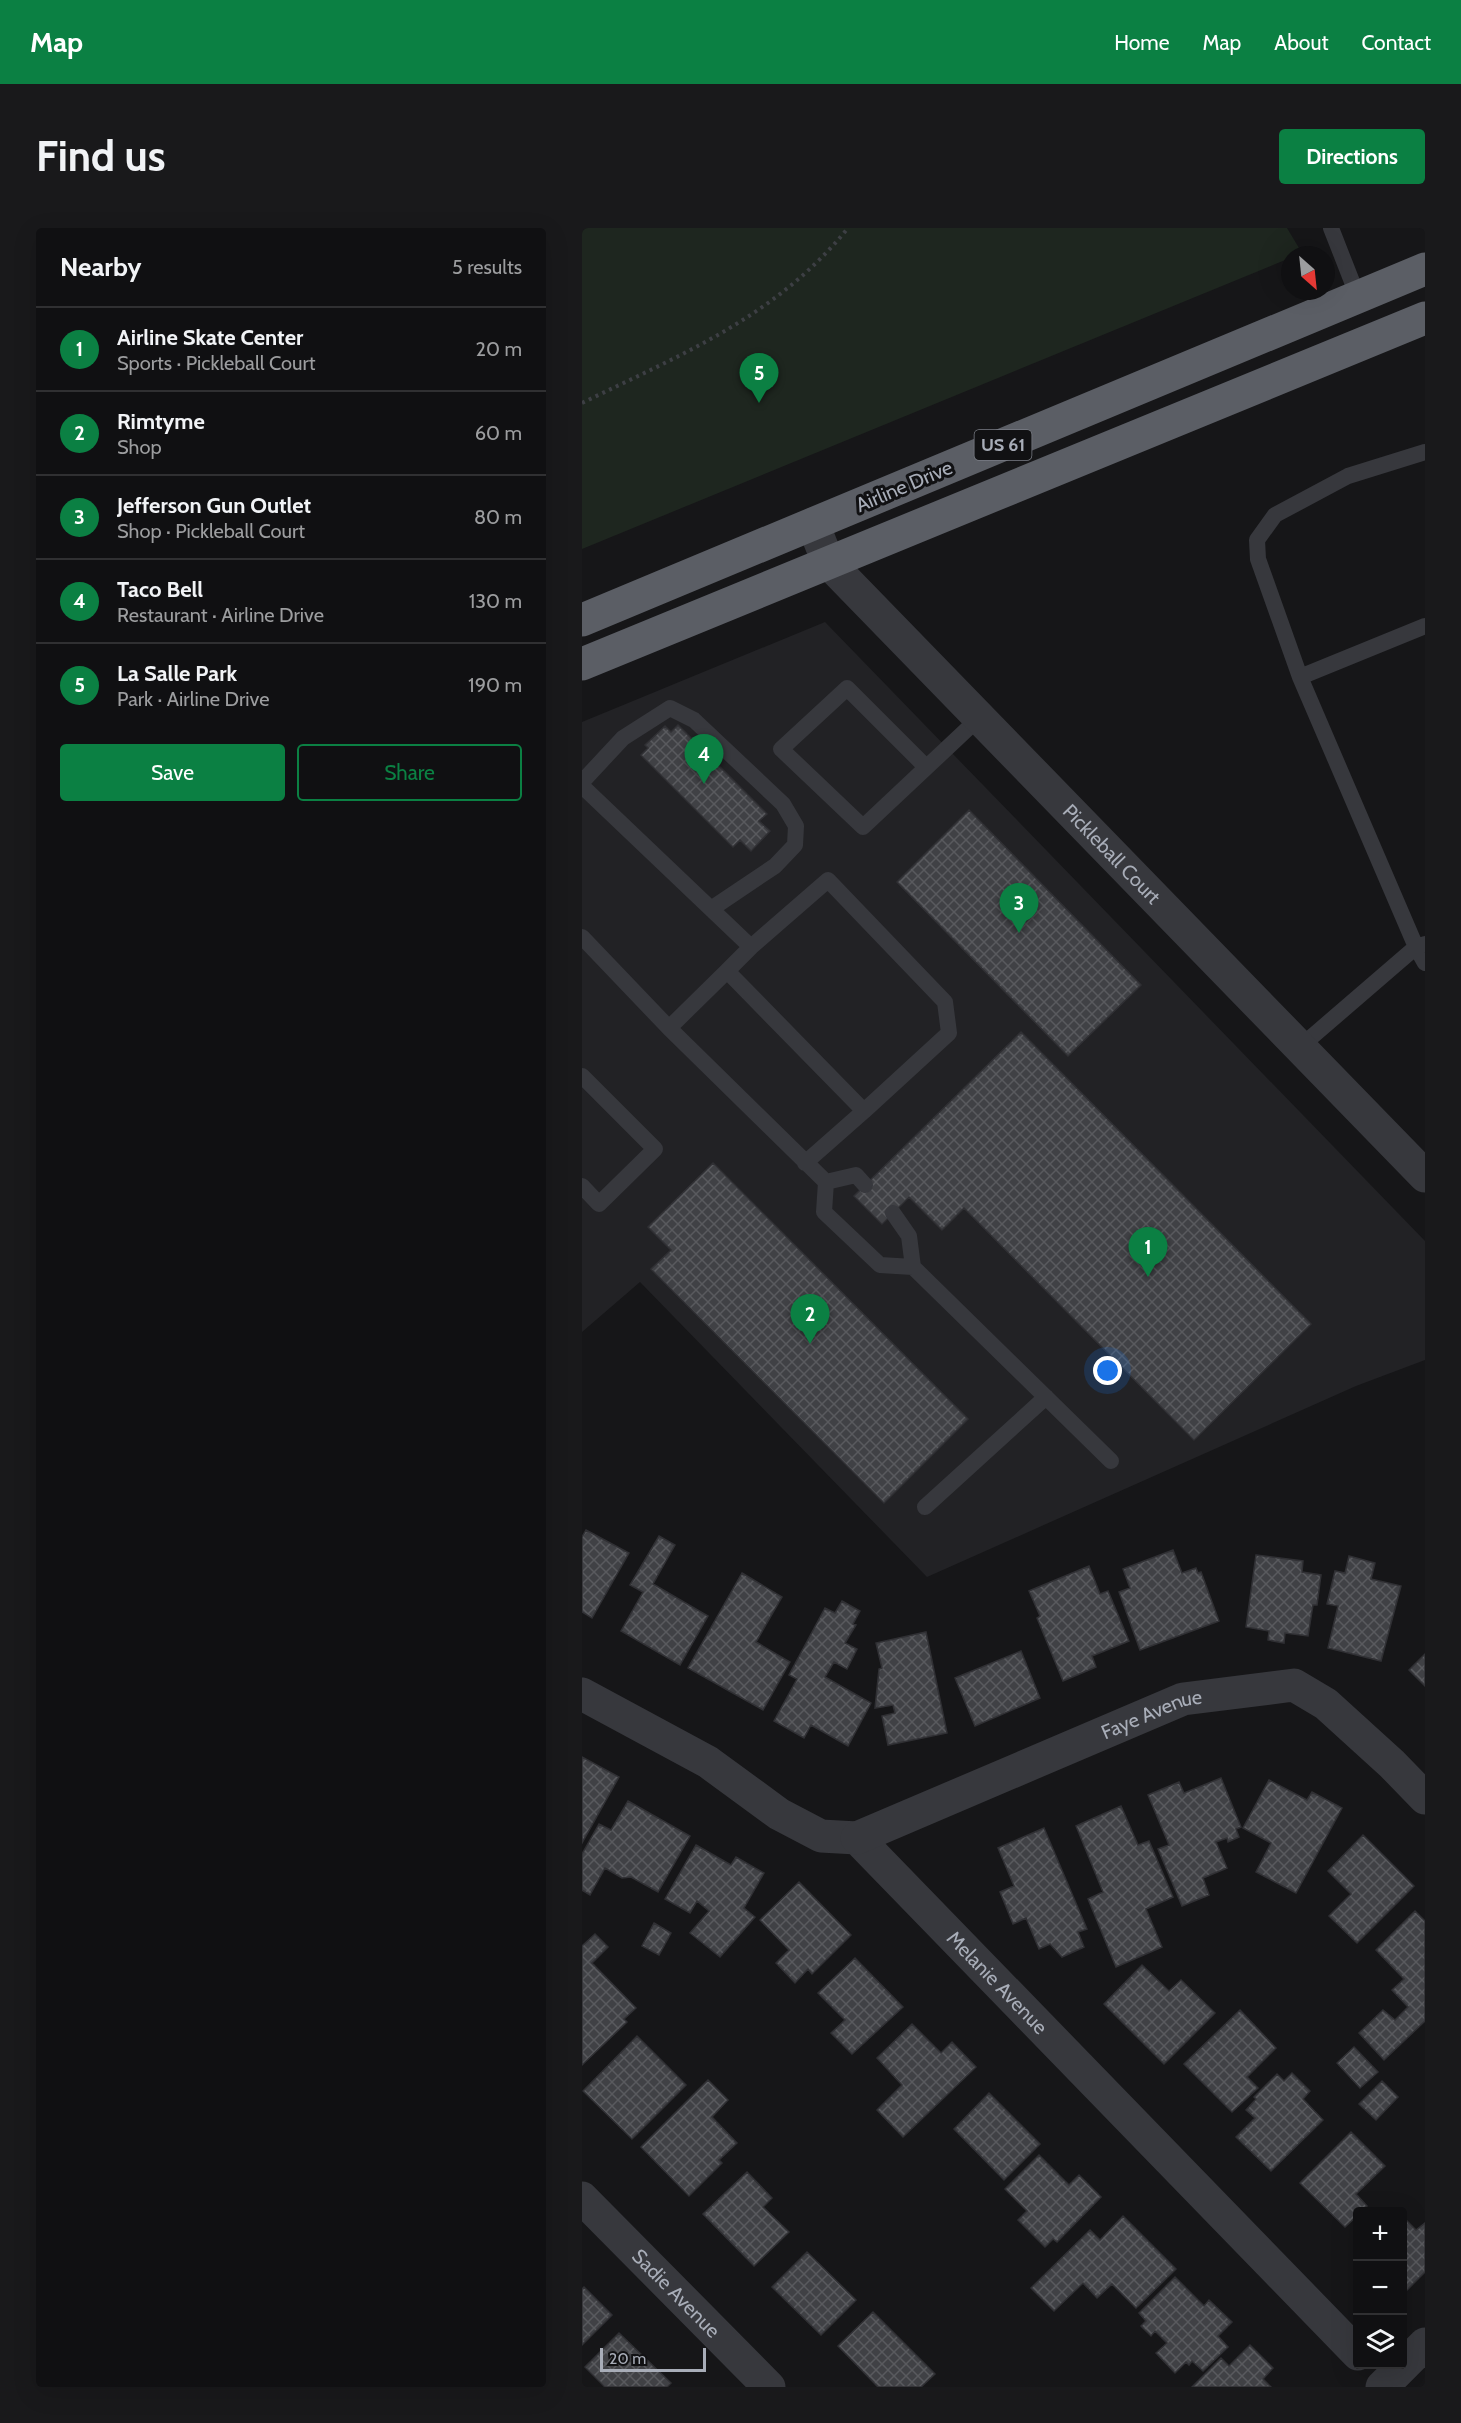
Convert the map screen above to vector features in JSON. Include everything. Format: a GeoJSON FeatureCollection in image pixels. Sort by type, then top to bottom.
{"type":"FeatureCollection","features":[{"type":"Feature","properties":{"kind":"highway","name":"Airline Drive"},"geometry":{"type":"LineString","coordinates":[[582,620],[1425,269]]}},
{"type":"Feature","properties":{"kind":"highway","name":"Airline Drive"},"geometry":{"type":"LineString","coordinates":[[582,664],[1425,318]]}},
{"type":"Feature","properties":{"kind":"street","name":"Pickleball Court"},"geometry":{"type":"LineString","coordinates":[[813,524],[828,562],[1425,1176]]}},
{"type":"Feature","properties":{"kind":"street","name":"Faye Avenue"},"geometry":{"type":"LineString","coordinates":[[857,1838],[1183,1700],[1294,1684],[1326,1704],[1392,1764],[1425,1798]]}},
{"type":"Feature","properties":{"kind":"street"},"geometry":{"type":"LineString","coordinates":[[582,1694],[708,1762],[779,1814],[821,1836],[857,1838]]}},
{"type":"Feature","properties":{"kind":"street","name":"Melanie Avenue"},"geometry":{"type":"LineString","coordinates":[[857,1838],[1353,2349]]}},
{"type":"Feature","properties":{"kind":"street","name":"Sadie Avenue"},"geometry":{"type":"LineString","coordinates":[[582,2198],[769,2387]]}},
{"type":"Feature","properties":{"kind":"street"},"geometry":{"type":"LineString","coordinates":[[1381,2380],[1425,2344]]}},
{"type":"Feature","properties":{"kind":"lane"},"geometry":{"type":"LineString","coordinates":[[1331,228],[1358,297]]}},
{"type":"Feature","properties":{"kind":"lane"},"geometry":{"type":"LineString","coordinates":[[1425,452],[1348,476],[1275,514],[1257,540],[1258,559],[1300,677],[1420,946],[1425,963]]}},
{"type":"Feature","properties":{"kind":"lane"},"geometry":{"type":"LineString","coordinates":[[1300,677],[1425,626]]}},
{"type":"Feature","properties":{"kind":"lane"},"geometry":{"type":"LineString","coordinates":[[926,767],[847,688],[781,748],[863,827],[979,718]]}},
{"type":"Feature","properties":{"kind":"lane"},"geometry":{"type":"LineString","coordinates":[[711,909],[775,866],[795,845],[796,826],[783,804],[694,720],[670,708],[623,738],[582,784],[711,909],[751,947]]}},
{"type":"Feature","properties":{"kind":"lane"},"geometry":{"type":"LineString","coordinates":[[669,1028],[751,947],[828,880],[945,1002],[949,1033],[806,1163]]}},
{"type":"Feature","properties":{"kind":"lane"},"geometry":{"type":"LineString","coordinates":[[582,938],[669,1028],[826,1182]]}},
{"type":"Feature","properties":{"kind":"lane"},"geometry":{"type":"LineString","coordinates":[[1299,1047],[1420,946]]}},
{"type":"Feature","properties":{"kind":"lane"},"geometry":{"type":"LineString","coordinates":[[728,971],[864,1111]]}},
{"type":"Feature","properties":{"kind":"lane"},"geometry":{"type":"LineString","coordinates":[[582,1076],[655,1149],[599,1204],[582,1186]]}},
{"type":"Feature","properties":{"kind":"lane"},"geometry":{"type":"LineString","coordinates":[[826,1182],[856,1175],[866,1185]]}},
{"type":"Feature","properties":{"kind":"lane"},"geometry":{"type":"LineString","coordinates":[[826,1182],[824,1212],[879,1265],[913,1267]]}},
{"type":"Feature","properties":{"kind":"lane"},"geometry":{"type":"LineString","coordinates":[[893,1213],[909,1236],[913,1267],[1111,1461]]}},
{"type":"Feature","properties":{"kind":"lane"},"geometry":{"type":"LineString","coordinates":[[925,1507],[1046,1397]]}},
{"type":"Feature","properties":{"kind":"path"},"geometry":{"type":"LineString","coordinates":[[582,403],[692,350],[758,312],[792,287],[830,251],[849,228]]}},
{"type":"Feature","properties":{"kind":"shaded area"},"geometry":{"type":"Polygon","coordinates":[[[582,228],[1287,228],[1298,246],[1281,246],[1281,262],[582,549],[582,228]]]}},
{"type":"Feature","properties":{"kind":"shaded area"},"geometry":{"type":"Polygon","coordinates":[[[825,622],[1425,1241],[1425,1360],[1356,1386],[927,1577],[640,1282],[582,1332],[582,722],[825,622]]]}},
{"type":"Feature","properties":{"kind":"building"},"geometry":{"type":"Polygon","coordinates":[[[678,725],[767,814],[759,821],[770,831],[751,851],[740,840],[733,847],[641,755],[648,748],[645,745],[665,726],[671,732],[678,725]]]}},
{"type":"Feature","properties":{"kind":"building"},"geometry":{"type":"Polygon","coordinates":[[[969,810],[1141,985],[1068,1056],[897,882],[969,810]]]}},
{"type":"Feature","properties":{"kind":"building"},"geometry":{"type":"Polygon","coordinates":[[[1021,1032],[1311,1324],[1194,1440],[964,1208],[942,1230],[909,1197],[882,1224],[854,1196],[1021,1032]]]}},
{"type":"Feature","properties":{"kind":"building"},"geometry":{"type":"Polygon","coordinates":[[[713,1163],[968,1419],[884,1503],[651,1269],[671,1250],[648,1227],[713,1163]]]}},
{"type":"Feature","properties":{"kind":"building"},"geometry":{"type":"Polygon","coordinates":[[[586,1530],[629,1553],[592,1618],[582,1612],[582,1537],[586,1530]]]}},
{"type":"Feature","properties":{"kind":"building"},"geometry":{"type":"Polygon","coordinates":[[[659,1536],[675,1545],[653,1584],[708,1616],[680,1665],[621,1631],[643,1592],[630,1585],[659,1536]]]}},
{"type":"Feature","properties":{"kind":"building"},"geometry":{"type":"Polygon","coordinates":[[[1173,1550],[1182,1573],[1196,1568],[1198,1573],[1201,1572],[1219,1621],[1140,1650],[1119,1592],[1130,1588],[1123,1569],[1173,1550]]]}},
{"type":"Feature","properties":{"kind":"building"},"geometry":{"type":"Polygon","coordinates":[[[1256,1555],[1303,1561],[1302,1572],[1321,1575],[1317,1605],[1313,1605],[1308,1636],[1285,1633],[1284,1643],[1268,1640],[1269,1631],[1246,1627],[1256,1555]]]}},
{"type":"Feature","properties":{"kind":"building"},"geometry":{"type":"Polygon","coordinates":[[[1349,1556],[1375,1563],[1371,1579],[1401,1586],[1381,1661],[1328,1648],[1338,1606],[1327,1604],[1335,1571],[1345,1573],[1349,1556]]]}},
{"type":"Feature","properties":{"kind":"building"},"geometry":{"type":"Polygon","coordinates":[[[1089,1566],[1100,1594],[1108,1591],[1129,1641],[1092,1656],[1096,1667],[1063,1681],[1037,1618],[1040,1616],[1029,1591],[1089,1566]]]}},
{"type":"Feature","properties":{"kind":"building"},"geometry":{"type":"Polygon","coordinates":[[[742,1573],[782,1597],[756,1642],[790,1662],[763,1710],[688,1668],[742,1573]]]}},
{"type":"Feature","properties":{"kind":"building"},"geometry":{"type":"Polygon","coordinates":[[[842,1601],[860,1611],[853,1624],[856,1625],[845,1643],[857,1649],[847,1669],[834,1662],[825,1677],[871,1703],[848,1746],[811,1725],[804,1738],[774,1721],[797,1679],[789,1675],[825,1608],[835,1613],[842,1601]]]}},
{"type":"Feature","properties":{"kind":"building"},"geometry":{"type":"Polygon","coordinates":[[[926,1632],[947,1733],[888,1745],[882,1716],[895,1713],[893,1705],[875,1708],[879,1669],[882,1668],[876,1643],[926,1632]]]}},
{"type":"Feature","properties":{"kind":"building"},"geometry":{"type":"Polygon","coordinates":[[[1021,1651],[1040,1698],[975,1726],[955,1678],[1021,1651]]]}},
{"type":"Feature","properties":{"kind":"building"},"geometry":{"type":"Polygon","coordinates":[[[1425,1654],[1425,1686],[1409,1670],[1425,1654]]]}},
{"type":"Feature","properties":{"kind":"building"},"geometry":{"type":"Polygon","coordinates":[[[582,1757],[619,1777],[582,1843],[582,1757]]]}},
{"type":"Feature","properties":{"kind":"building"},"geometry":{"type":"Polygon","coordinates":[[[1221,1778],[1241,1827],[1236,1829],[1239,1837],[1228,1842],[1227,1838],[1216,1842],[1227,1868],[1203,1878],[1209,1895],[1182,1906],[1158,1849],[1169,1845],[1148,1795],[1179,1782],[1184,1793],[1221,1778]]]}},
{"type":"Feature","properties":{"kind":"building"},"geometry":{"type":"Polygon","coordinates":[[[1269,1780],[1307,1800],[1312,1792],[1342,1808],[1296,1893],[1256,1872],[1271,1843],[1243,1828],[1269,1780]]]}},
{"type":"Feature","properties":{"kind":"building"},"geometry":{"type":"Polygon","coordinates":[[[628,1801],[690,1836],[658,1892],[631,1877],[622,1878],[605,1868],[590,1895],[582,1890],[582,1854],[599,1824],[611,1830],[628,1801]]]}},
{"type":"Feature","properties":{"kind":"building"},"geometry":{"type":"Polygon","coordinates":[[[1121,1806],[1138,1845],[1149,1841],[1173,1897],[1146,1909],[1162,1947],[1116,1967],[1088,1899],[1103,1892],[1076,1826],[1121,1806]]]}},
{"type":"Feature","properties":{"kind":"building"},"geometry":{"type":"Polygon","coordinates":[[[1044,1828],[1087,1929],[1078,1932],[1084,1947],[1062,1957],[1050,1944],[1039,1949],[1026,1918],[1013,1924],[1000,1892],[1014,1886],[998,1848],[1044,1828]]]}},
{"type":"Feature","properties":{"kind":"building"},"geometry":{"type":"Polygon","coordinates":[[[1363,1835],[1414,1886],[1357,1943],[1329,1916],[1351,1894],[1328,1871],[1363,1835]]]}},
{"type":"Feature","properties":{"kind":"building"},"geometry":{"type":"Polygon","coordinates":[[[696,1845],[731,1865],[736,1857],[764,1873],[744,1908],[755,1917],[720,1957],[690,1933],[709,1911],[697,1901],[690,1913],[665,1899],[696,1845]]]}},
{"type":"Feature","properties":{"kind":"building"},"geometry":{"type":"Polygon","coordinates":[[[799,1882],[851,1935],[812,1974],[808,1969],[795,1983],[776,1963],[789,1950],[760,1920],[799,1882]]]}},
{"type":"Feature","properties":{"kind":"building"},"geometry":{"type":"Polygon","coordinates":[[[1415,1911],[1425,1921],[1425,2021],[1384,2060],[1359,2033],[1383,2010],[1395,2020],[1408,2007],[1392,1990],[1404,1979],[1376,1950],[1415,1911]]]}},
{"type":"Feature","properties":{"kind":"building"},"geometry":{"type":"Polygon","coordinates":[[[654,1923],[671,1933],[659,1955],[642,1946],[654,1923]]]}},
{"type":"Feature","properties":{"kind":"building"},"geometry":{"type":"Polygon","coordinates":[[[595,1934],[608,1947],[592,1963],[636,2008],[624,2019],[627,2022],[582,2065],[582,1946],[595,1934]]]}},
{"type":"Feature","properties":{"kind":"building"},"geometry":{"type":"Polygon","coordinates":[[[855,1958],[903,2007],[852,2054],[831,2033],[845,2020],[818,1993],[855,1958]]]}},
{"type":"Feature","properties":{"kind":"building"},"geometry":{"type":"Polygon","coordinates":[[[1142,1965],[1169,1991],[1181,1980],[1215,2013],[1164,2064],[1104,2004],[1142,1965]]]}},
{"type":"Feature","properties":{"kind":"building"},"geometry":{"type":"Polygon","coordinates":[[[1240,2010],[1276,2048],[1247,2077],[1258,2088],[1232,2112],[1184,2064],[1240,2010]]]}},
{"type":"Feature","properties":{"kind":"building"},"geometry":{"type":"Polygon","coordinates":[[[912,2024],[941,2053],[952,2042],[976,2067],[903,2137],[877,2110],[902,2085],[877,2058],[912,2024]]]}},
{"type":"Feature","properties":{"kind":"building"},"geometry":{"type":"Polygon","coordinates":[[[637,2036],[686,2085],[632,2139],[583,2091],[637,2036]]]}},
{"type":"Feature","properties":{"kind":"building"},"geometry":{"type":"Polygon","coordinates":[[[1354,2047],[1378,2072],[1360,2088],[1337,2063],[1354,2047]]]}},
{"type":"Feature","properties":{"kind":"building"},"geometry":{"type":"Polygon","coordinates":[[[1292,2073],[1310,2091],[1303,2099],[1323,2120],[1271,2171],[1236,2137],[1255,2118],[1246,2110],[1256,2099],[1254,2097],[1277,2074],[1284,2081],[1292,2073]]]}},
{"type":"Feature","properties":{"kind":"building"},"geometry":{"type":"Polygon","coordinates":[[[708,2080],[728,2100],[712,2117],[737,2143],[719,2160],[722,2163],[689,2196],[641,2147],[708,2080]]]}},
{"type":"Feature","properties":{"kind":"building"},"geometry":{"type":"Polygon","coordinates":[[[1382,2081],[1398,2097],[1376,2120],[1359,2104],[1382,2081]]]}},
{"type":"Feature","properties":{"kind":"building"},"geometry":{"type":"Polygon","coordinates":[[[989,2093],[1040,2144],[1004,2180],[954,2129],[989,2093]]]}},
{"type":"Feature","properties":{"kind":"building"},"geometry":{"type":"Polygon","coordinates":[[[1351,2132],[1385,2166],[1356,2194],[1367,2206],[1353,2207],[1353,2220],[1345,2227],[1300,2183],[1351,2132]]]}},
{"type":"Feature","properties":{"kind":"building"},"geometry":{"type":"Polygon","coordinates":[[[1039,2155],[1069,2185],[1079,2175],[1101,2197],[1057,2242],[1053,2239],[1045,2247],[1018,2220],[1027,2211],[1005,2189],[1039,2155]]]}},
{"type":"Feature","properties":{"kind":"building"},"geometry":{"type":"Polygon","coordinates":[[[747,2172],[772,2198],[763,2207],[789,2232],[754,2266],[703,2214],[747,2172]]]}},
{"type":"Feature","properties":{"kind":"building"},"geometry":{"type":"Polygon","coordinates":[[[1123,2216],[1176,2269],[1136,2308],[1112,2284],[1097,2298],[1083,2283],[1054,2311],[1031,2288],[1090,2230],[1100,2240],[1123,2216]]]}},
{"type":"Feature","properties":{"kind":"building"},"geometry":{"type":"Polygon","coordinates":[[[1407,2221],[1416,2230],[1425,2223],[1425,2272],[1407,2290],[1407,2221]]]}},
{"type":"Feature","properties":{"kind":"building"},"geometry":{"type":"Polygon","coordinates":[[[807,2252],[856,2300],[821,2335],[772,2287],[807,2252]]]}},
{"type":"Feature","properties":{"kind":"building"},"geometry":{"type":"Polygon","coordinates":[[[1175,2277],[1204,2306],[1209,2300],[1232,2322],[1218,2336],[1228,2347],[1203,2371],[1192,2361],[1189,2365],[1186,2362],[1175,2373],[1156,2353],[1167,2343],[1155,2331],[1151,2336],[1141,2326],[1146,2321],[1139,2313],[1175,2277]]]}},
{"type":"Feature","properties":{"kind":"building"},"geometry":{"type":"Polygon","coordinates":[[[584,2287],[612,2315],[582,2345],[582,2289],[584,2287]]]}},
{"type":"Feature","properties":{"kind":"building"},"geometry":{"type":"Polygon","coordinates":[[[873,2312],[935,2374],[921,2387],[878,2387],[838,2346],[873,2312]]]}},
{"type":"Feature","properties":{"kind":"building"},"geometry":{"type":"Polygon","coordinates":[[[619,2333],[671,2383],[667,2387],[605,2387],[585,2367],[619,2333]]]}},
{"type":"Feature","properties":{"kind":"building"},"geometry":{"type":"Polygon","coordinates":[[[1250,2345],[1273,2368],[1263,2379],[1271,2387],[1192,2387],[1221,2358],[1229,2366],[1250,2345]]]}},
{"type":"Feature","properties":{"kind":"place","name":"La Salle Park"},"geometry":{"type":"Point","coordinates":[759,403]}},
{"type":"Feature","properties":{"kind":"place","name":"Taco Bell"},"geometry":{"type":"Point","coordinates":[704,784]}},
{"type":"Feature","properties":{"kind":"place","name":"Jefferson Gun Outlet"},"geometry":{"type":"Point","coordinates":[1019,933]}},
{"type":"Feature","properties":{"kind":"place","name":"Airline Skate Center"},"geometry":{"type":"Point","coordinates":[1148,1277]}},
{"type":"Feature","properties":{"kind":"place","name":"Rimtyme"},"geometry":{"type":"Point","coordinates":[810,1344]}}]}
